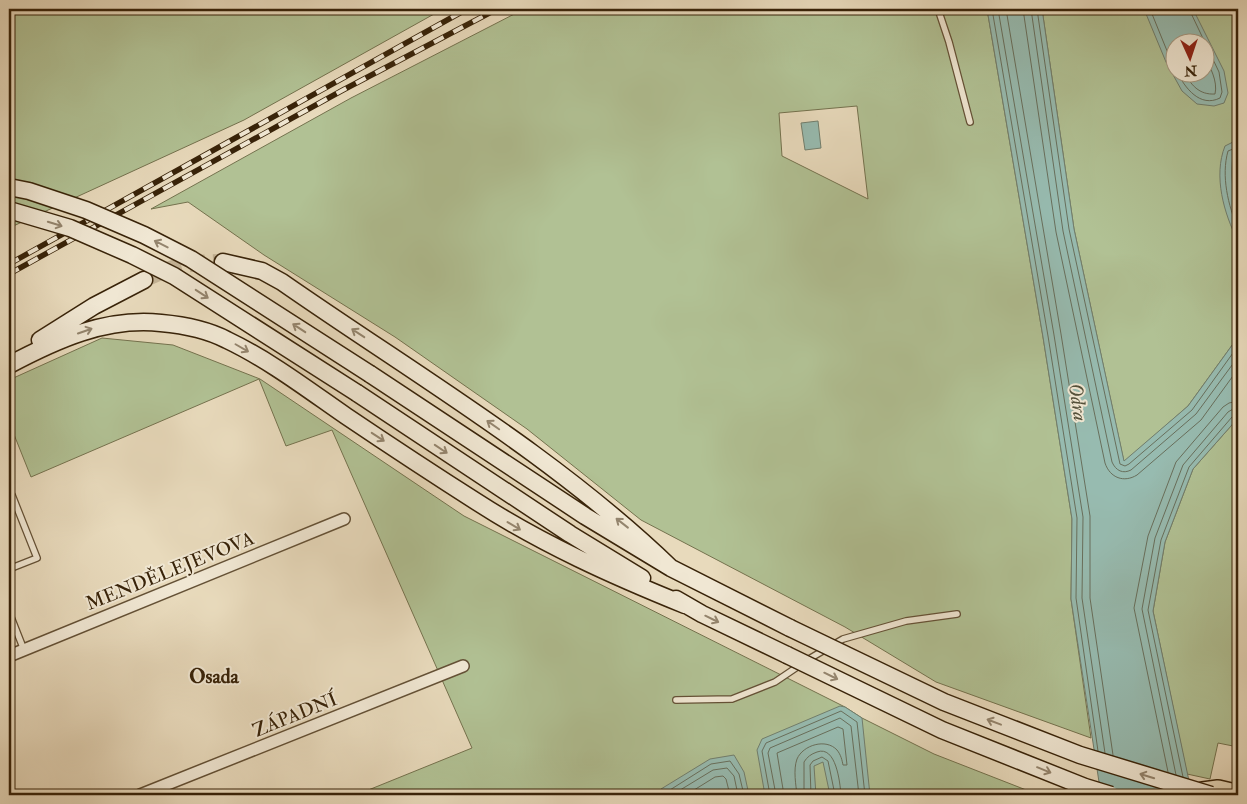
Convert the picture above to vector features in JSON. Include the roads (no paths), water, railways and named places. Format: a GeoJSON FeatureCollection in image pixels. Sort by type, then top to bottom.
{"type":"FeatureCollection","features":[{"type":"Feature","properties":{"kind":"highway"},"geometry":{"type":"LineString","coordinates":[[1207,794],[1218,791],[1235,795]]}},
{"type":"Feature","properties":{"kind":"main road"},"geometry":{"type":"LineString","coordinates":[[9,187],[28,191],[86,210],[144,235],[190,259],[370,374],[585,516],[671,568],[944,702],[1080,755],[1207,794]]}},
{"type":"Feature","properties":{"kind":"main road"},"geometry":{"type":"LineString","coordinates":[[9,210],[70,228],[174,276],[357,393],[570,534],[685,605]]}},
{"type":"Feature","properties":{"kind":"main road"},"geometry":{"type":"LineString","coordinates":[[223,262],[262,271],[282,282],[422,375],[525,447],[634,532],[671,568]]}},
{"type":"Feature","properties":{"kind":"main road"},"geometry":{"type":"LineString","coordinates":[[9,360],[94,306],[144,280]]}},
{"type":"Feature","properties":{"kind":"main road"},"geometry":{"type":"LineString","coordinates":[[9,365],[49,344],[95,328],[123,324],[159,322],[189,327],[226,339],[272,365],[359,425],[520,530],[628,582],[685,605],[942,730],[1085,787],[1110,795]]}},
{"type":"Feature","properties":{"kind":"street","name":"MENDĚLEJEVOVA"},"geometry":{"type":"LineString","coordinates":[[9,656],[344,519]]}},
{"type":"Feature","properties":{"kind":"street","name":"ZÁPADNÍ"},"geometry":{"type":"LineString","coordinates":[[140,795],[463,666]]}},
{"type":"Feature","properties":{"kind":"lane"},"geometry":{"type":"LineString","coordinates":[[938,9],[949,42],[970,122]]}},
{"type":"Feature","properties":{"kind":"lane"},"geometry":{"type":"LineString","coordinates":[[9,569],[37,558],[12,495]]}},
{"type":"Feature","properties":{"kind":"lane"},"geometry":{"type":"LineString","coordinates":[[9,612],[24,650]]}},
{"type":"Feature","properties":{"kind":"lane"},"geometry":{"type":"LineString","coordinates":[[676,700],[732,699],[775,682],[843,639],[906,621],[957,614]]}},
{"type":"Feature","properties":{"kind":"water","name":"Odra"},"geometry":{"type":"Polygon","coordinates":[[[987,9],[1042,9],[1074,229],[1124,461],[1188,406],[1238,337],[1238,418],[1193,469],[1165,542],[1153,611],[1192,795],[1101,795],[1071,599],[1072,519],[987,9]]]}},
{"type":"Feature","properties":{"kind":"water"},"geometry":{"type":"Polygon","coordinates":[[[1144,9],[1193,9],[1204,32],[1164,32],[1164,57],[1144,9]]]}},
{"type":"Feature","properties":{"kind":"water"},"geometry":{"type":"Polygon","coordinates":[[[1214,51],[1224,71],[1228,93],[1224,103],[1214,106],[1197,104],[1182,91],[1177,82],[1214,82],[1214,51]]]}},
{"type":"Feature","properties":{"kind":"water"},"geometry":{"type":"Polygon","coordinates":[[[818,121],[821,148],[805,150],[801,123],[818,121]]]}},
{"type":"Feature","properties":{"kind":"water"},"geometry":{"type":"Polygon","coordinates":[[[1235,141],[1238,142],[1238,241],[1228,219],[1220,182],[1220,170],[1225,146],[1235,141]]]}},
{"type":"Feature","properties":{"kind":"water"},"geometry":{"type":"Polygon","coordinates":[[[840,706],[845,707],[862,718],[870,795],[830,795],[823,762],[814,766],[816,795],[765,795],[757,750],[762,739],[840,706]]]}},
{"type":"Feature","properties":{"kind":"water"},"geometry":{"type":"Polygon","coordinates":[[[734,755],[744,772],[749,795],[656,795],[661,789],[710,759],[734,755]]]}},
{"type":"Feature","properties":{"kind":"tunnel"},"geometry":{"type":"LineString","coordinates":[[144,280],[163,271],[182,266],[223,262]]}},
{"type":"Feature","properties":{"kind":"railway"},"geometry":{"type":"LineString","coordinates":[[9,264],[467,9]]}},
{"type":"Feature","properties":{"kind":"railway"},"geometry":{"type":"LineString","coordinates":[[9,274],[343,90],[497,9]]}},
{"type":"Feature","properties":{"kind":"district","name":"Osada"},"geometry":{"type":"Point","coordinates":[214,676]}}]}
